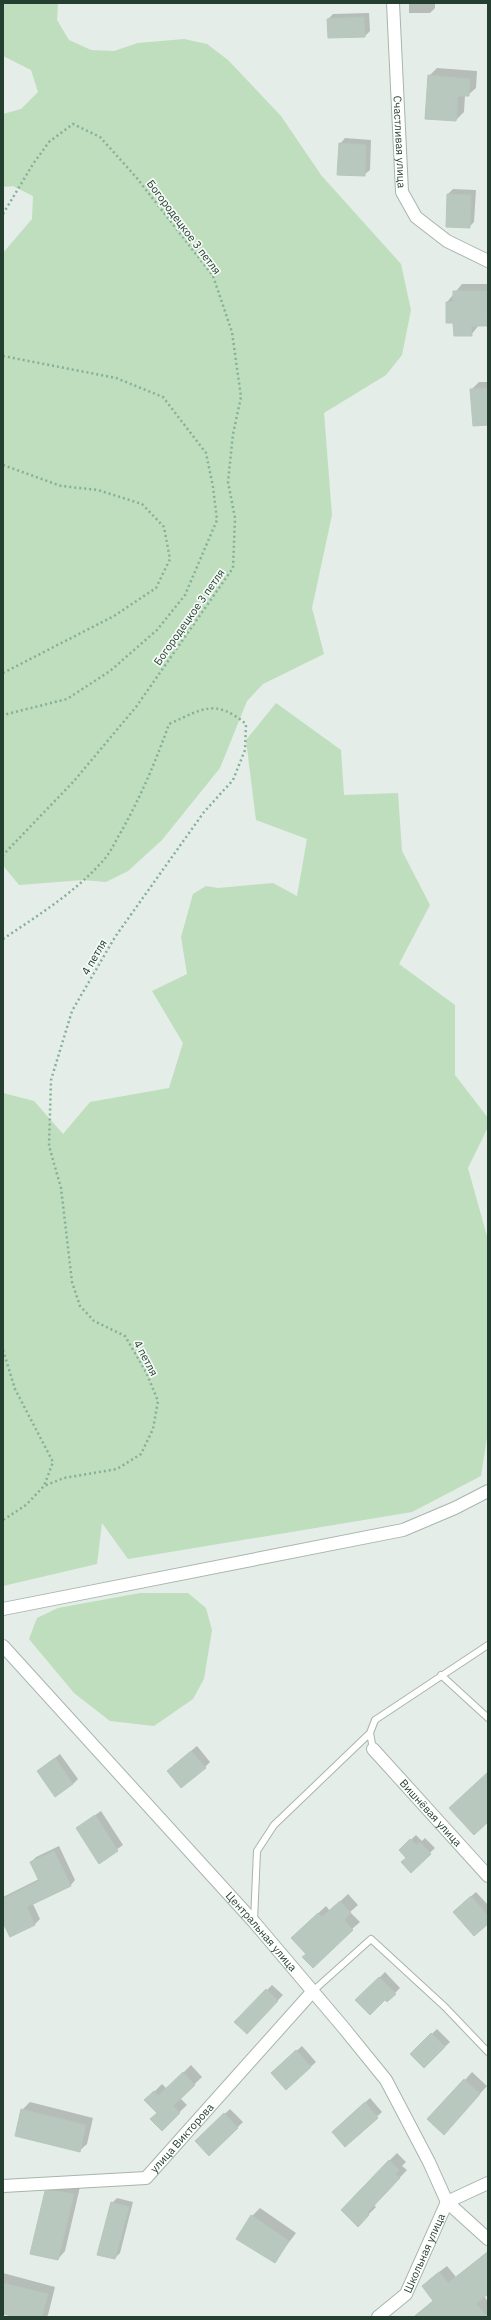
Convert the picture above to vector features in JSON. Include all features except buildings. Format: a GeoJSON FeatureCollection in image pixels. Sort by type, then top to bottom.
{"type":"FeatureCollection","features":[{"type":"Feature","properties":{"kind":"street","name":"Счастливая улица"},"geometry":{"type":"LineString","coordinates":[[393,3],[402,192],[416,217],[447,240],[488,262]]}},
{"type":"Feature","properties":{"kind":"street"},"geometry":{"type":"LineString","coordinates":[[3,1609],[403,1530],[455,1508],[488,1491]]}},
{"type":"Feature","properties":{"kind":"street","name":"Центральная улица"},"geometry":{"type":"LineString","coordinates":[[3,1646],[254,1922],[386,2080],[429,2162],[447,2202],[488,2239]]}},
{"type":"Feature","properties":{"kind":"street","name":"Вишнёвая улица"},"geometry":{"type":"LineString","coordinates":[[373,1749],[488,1876]]}},
{"type":"Feature","properties":{"kind":"street","name":"улица Викторова"},"geometry":{"type":"LineString","coordinates":[[3,2186],[146,2178],[313,1991]]}},
{"type":"Feature","properties":{"kind":"street"},"geometry":{"type":"LineString","coordinates":[[447,2202],[488,2183]]}},
{"type":"Feature","properties":{"kind":"street","name":"Школьная улица"},"geometry":{"type":"LineString","coordinates":[[378,2317],[406,2294],[447,2202]]}},
{"type":"Feature","properties":{"kind":"lane"},"geometry":{"type":"LineString","coordinates":[[254,1922],[257,1851],[274,1825],[370,1733],[375,1720],[488,1645]]}},
{"type":"Feature","properties":{"kind":"lane"},"geometry":{"type":"LineString","coordinates":[[441,1675],[488,1718]]}},
{"type":"Feature","properties":{"kind":"lane"},"geometry":{"type":"LineString","coordinates":[[370,1733],[373,1749]]}},
{"type":"Feature","properties":{"kind":"lane"},"geometry":{"type":"LineString","coordinates":[[313,1991],[371,1939],[445,2007],[488,2052]]}},
{"type":"Feature","properties":{"kind":"path","name":"Богородецкое 3 петля"},"geometry":{"type":"LineString","coordinates":[[3,214],[33,164],[49,142],[73,124],[100,137],[136,177],[213,276],[232,332],[241,397],[233,434],[228,482],[235,518],[233,568],[136,707],[74,781],[3,855]]}},
{"type":"Feature","properties":{"kind":"path","name":"Богородецкое 3 петля"},"geometry":{"type":"LineString","coordinates":[[3,356],[116,378],[163,397],[206,453],[213,487],[216,520],[185,595],[156,630],[110,671],[67,699],[3,715]]}},
{"type":"Feature","properties":{"kind":"path"},"geometry":{"type":"LineString","coordinates":[[3,465],[61,486],[98,490],[142,504],[164,527],[170,559],[156,588],[120,612],[3,673]]}},
{"type":"Feature","properties":{"kind":"path","name":"4 петля"},"geometry":{"type":"LineString","coordinates":[[3,939],[54,905],[84,880],[108,855],[129,817],[169,724],[198,711],[215,706],[233,713],[246,724],[245,750],[233,780],[204,812],[115,937],[72,1011],[51,1080],[49,1146],[61,1188],[72,1282],[80,1306],[94,1321],[125,1336],[146,1372],[158,1401],[153,1429],[141,1454],[117,1469],[88,1476],[64,1478],[44,1486]]}},
{"type":"Feature","properties":{"kind":"path"},"geometry":{"type":"LineString","coordinates":[[3,1350],[15,1389],[53,1462],[44,1486],[26,1504],[3,1520]]}},
{"type":"Feature","properties":{"kind":"green space"},"geometry":{"type":"Polygon","coordinates":[[[3,3],[58,3],[57,20],[69,40],[91,50],[114,51],[138,43],[184,39],[207,44],[228,60],[281,116],[321,175],[401,264],[411,310],[402,355],[386,375],[324,413],[332,515],[312,608],[324,654],[263,684],[247,701],[220,768],[162,840],[128,871],[106,882],[83,880],[19,885],[5,868],[3,863],[3,253],[32,219],[33,196],[13,186],[3,187],[3,114],[21,109],[38,92],[31,70],[3,56],[3,3]]]}},
{"type":"Feature","properties":{"kind":"green space"},"geometry":{"type":"Polygon","coordinates":[[[276,703],[341,750],[344,795],[398,793],[402,851],[430,905],[399,964],[455,1005],[455,1075],[488,1118],[488,1127],[468,1168],[488,1240],[488,1431],[481,1476],[412,1512],[128,1559],[102,1523],[97,1564],[3,1586],[3,1093],[34,1101],[63,1134],[90,1102],[169,1088],[183,1043],[152,991],[187,974],[181,937],[193,894],[206,886],[218,888],[273,883],[297,896],[307,839],[256,820],[246,740],[276,703]]]}},
{"type":"Feature","properties":{"kind":"green space"},"geometry":{"type":"Polygon","coordinates":[[[140,1593],[188,1593],[206,1608],[212,1630],[204,1679],[193,1699],[154,1726],[110,1721],[74,1693],[29,1639],[37,1618],[58,1608],[140,1593]]]}}]}
